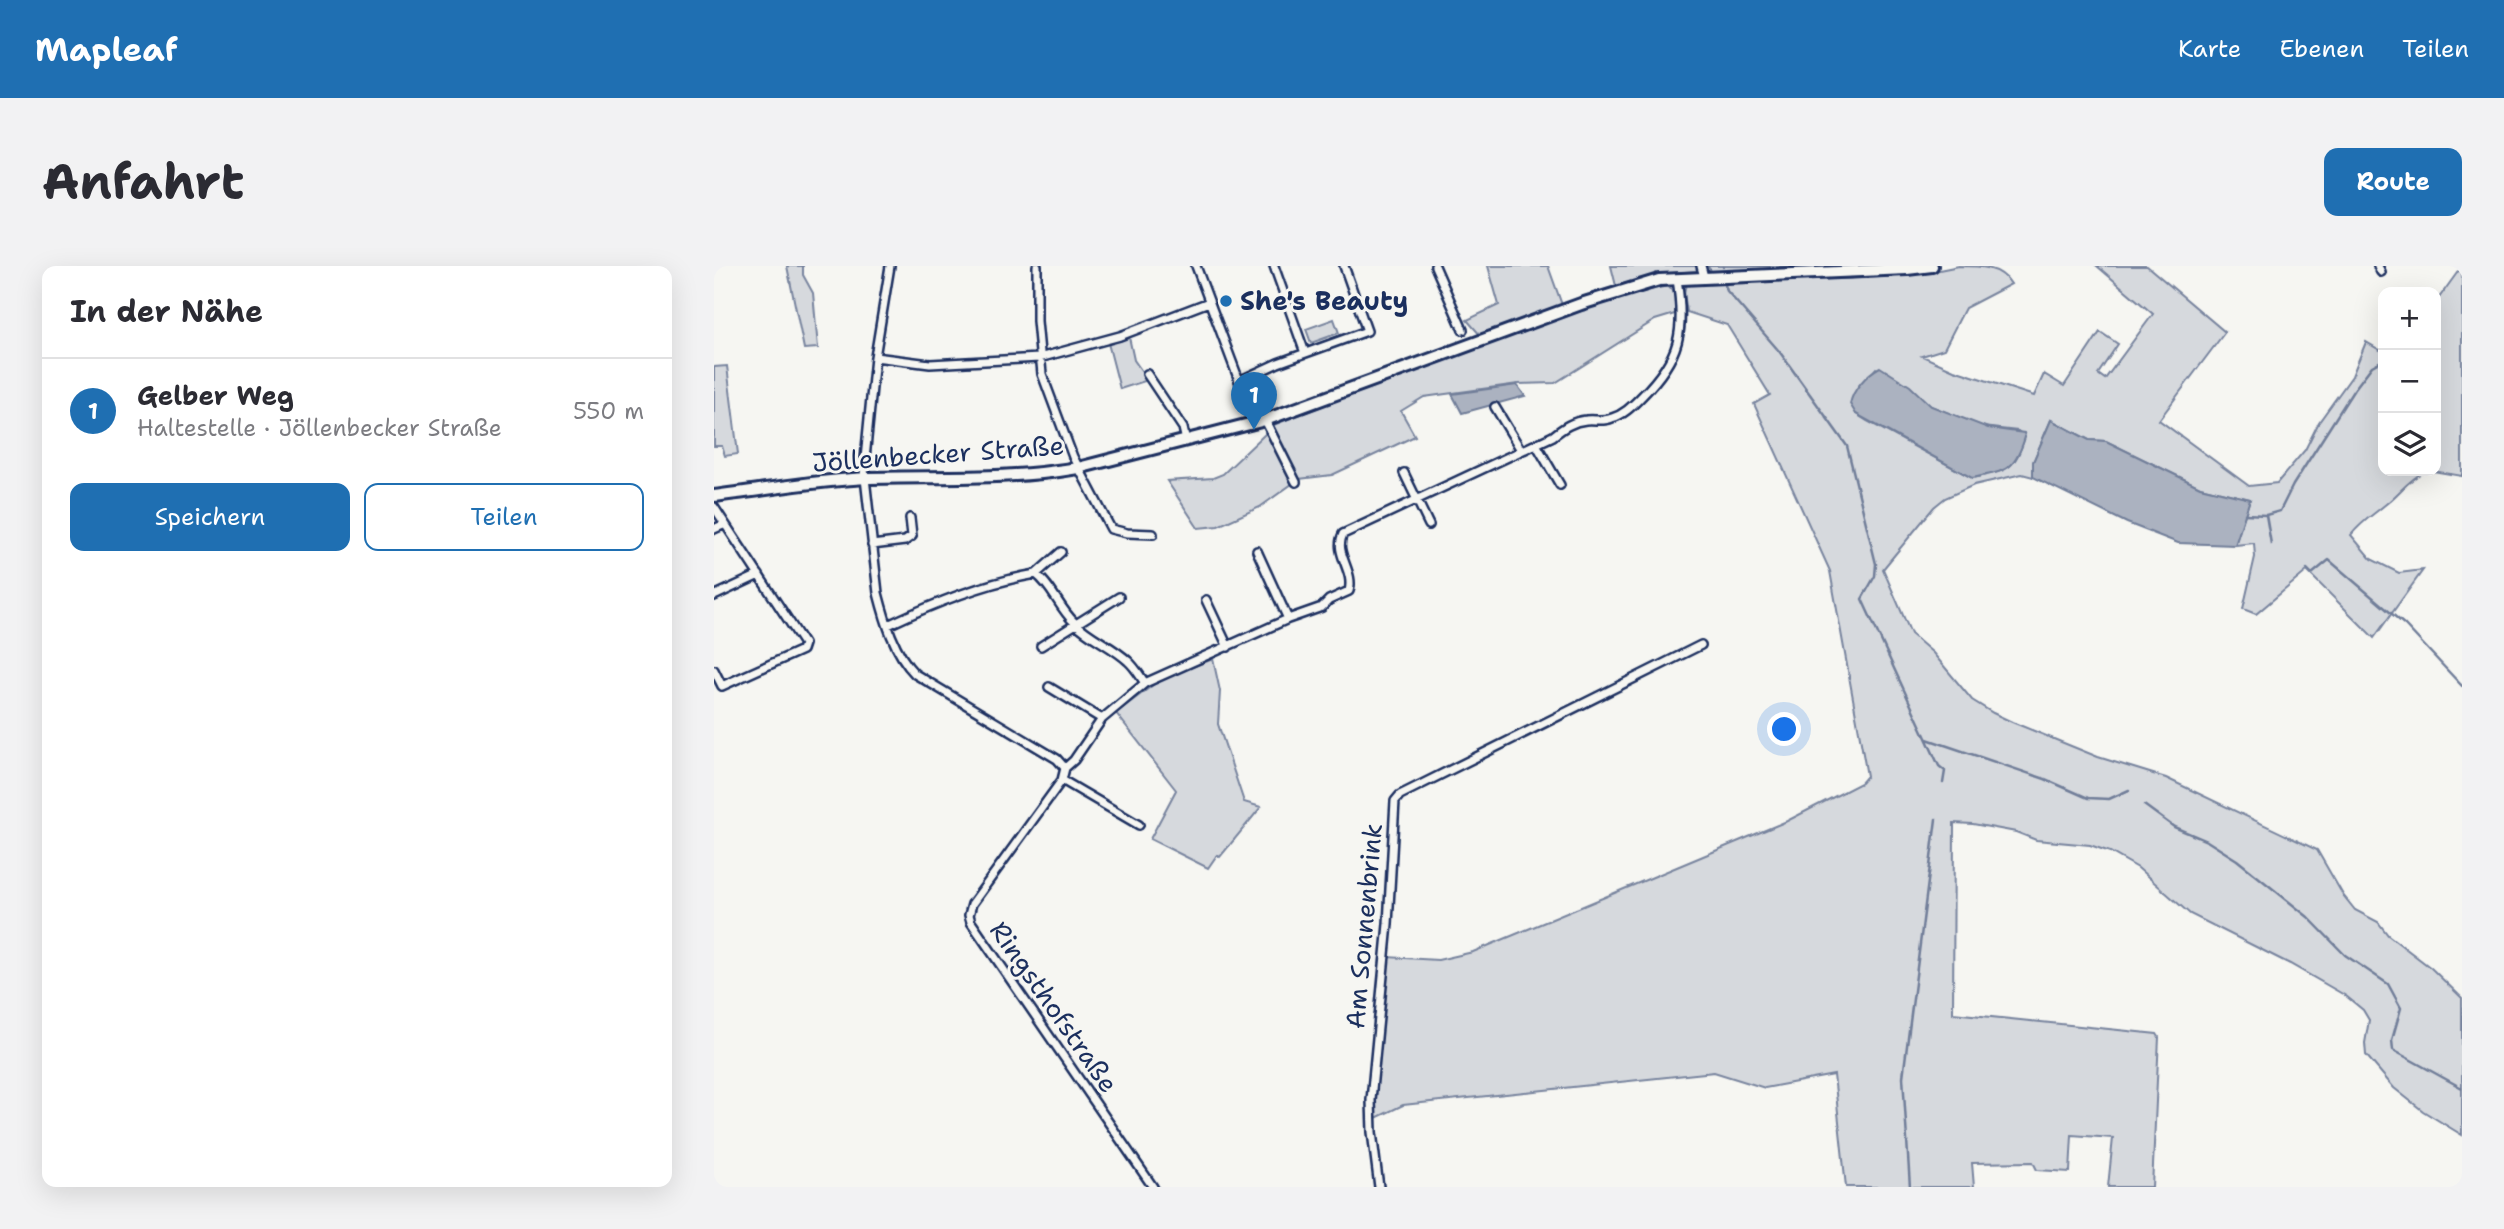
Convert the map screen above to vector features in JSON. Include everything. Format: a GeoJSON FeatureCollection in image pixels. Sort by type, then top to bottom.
{"type":"FeatureCollection","features":[{"type":"Feature","properties":{"kind":"main road","name":"Jöllenbecker Straße"},"geometry":{"type":"LineString","coordinates":[[714,496],[866,478],[960,477],[1054,472],[1078,468],[1260,421],[1581,303],[1659,280],[1677,279],[1702,272],[1724,276],[1932,266]]}},
{"type":"Feature","properties":{"kind":"street"},"geometry":{"type":"LineString","coordinates":[[890,266],[875,357],[864,469],[878,593],[888,625],[901,656],[915,674],[1057,759],[1065,768],[1074,760],[1102,719],[1145,683],[1288,619],[1322,607],[1329,600],[1349,591],[1352,581],[1340,548],[1343,534],[1553,436],[1567,425],[1588,419],[1606,420],[1618,416],[1633,405],[1656,383],[1675,352],[1680,336],[1682,309],[1677,279]]}},
{"type":"Feature","properties":{"kind":"street"},"geometry":{"type":"LineString","coordinates":[[1037,266],[1039,358],[1059,425],[1078,468],[1111,528],[1127,533],[1153,534]]}},
{"type":"Feature","properties":{"kind":"street"},"geometry":{"type":"LineString","coordinates":[[1196,266],[1240,381],[1296,482]]}},
{"type":"Feature","properties":{"kind":"street"},"geometry":{"type":"LineString","coordinates":[[1274,266],[1305,353]]}},
{"type":"Feature","properties":{"kind":"street"},"geometry":{"type":"LineString","coordinates":[[1240,381],[1278,363],[1367,331],[1344,266]]}},
{"type":"Feature","properties":{"kind":"street"},"geometry":{"type":"LineString","coordinates":[[1435,266],[1463,330]]}},
{"type":"Feature","properties":{"kind":"street"},"geometry":{"type":"LineString","coordinates":[[875,357],[930,364],[1039,358],[1120,336],[1209,302]]}},
{"type":"Feature","properties":{"kind":"street"},"geometry":{"type":"LineString","coordinates":[[1147,374],[1183,428],[1186,441]]}},
{"type":"Feature","properties":{"kind":"street"},"geometry":{"type":"LineString","coordinates":[[1495,407],[1521,450]]}},
{"type":"Feature","properties":{"kind":"street"},"geometry":{"type":"LineString","coordinates":[[1536,444],[1560,485]]}},
{"type":"Feature","properties":{"kind":"street"},"geometry":{"type":"LineString","coordinates":[[1404,473],[1430,525]]}},
{"type":"Feature","properties":{"kind":"street"},"geometry":{"type":"LineString","coordinates":[[714,508],[804,644],[802,650],[718,688],[714,670]]}},
{"type":"Feature","properties":{"kind":"street"},"geometry":{"type":"LineString","coordinates":[[873,545],[905,541],[912,536],[910,518]]}},
{"type":"Feature","properties":{"kind":"street"},"geometry":{"type":"LineString","coordinates":[[714,529],[725,524]]}},
{"type":"Feature","properties":{"kind":"street"},"geometry":{"type":"LineString","coordinates":[[1257,551],[1288,619]]}},
{"type":"Feature","properties":{"kind":"street"},"geometry":{"type":"LineString","coordinates":[[888,625],[943,600],[1036,574],[1061,552]]}},
{"type":"Feature","properties":{"kind":"street"},"geometry":{"type":"LineString","coordinates":[[1036,574],[1075,624],[1127,660],[1145,683]]}},
{"type":"Feature","properties":{"kind":"street"},"geometry":{"type":"LineString","coordinates":[[714,596],[759,575]]}},
{"type":"Feature","properties":{"kind":"street"},"geometry":{"type":"LineString","coordinates":[[1041,646],[1119,597]]}},
{"type":"Feature","properties":{"kind":"street"},"geometry":{"type":"LineString","coordinates":[[1206,600],[1228,647]]}},
{"type":"Feature","properties":{"kind":"street","name":"Am Sonnenbrink"},"geometry":{"type":"LineString","coordinates":[[1379,1187],[1371,1100],[1395,800],[1399,795],[1701,645]]}},
{"type":"Feature","properties":{"kind":"street"},"geometry":{"type":"LineString","coordinates":[[1049,687],[1102,719]]}},
{"type":"Feature","properties":{"kind":"street","name":"Ringsthofstraße"},"geometry":{"type":"LineString","coordinates":[[1065,768],[1062,780],[972,904],[969,915],[976,931],[1153,1187]]}},
{"type":"Feature","properties":{"kind":"street"},"geometry":{"type":"LineString","coordinates":[[1062,780],[1139,825]]}},
{"type":"Feature","properties":{"kind":"shaded area"},"geometry":{"type":"Polygon","coordinates":[[[787,266],[803,266],[803,275],[813,293],[818,348],[804,349],[787,266]]]}},
{"type":"Feature","properties":{"kind":"shaded area"},"geometry":{"type":"Polygon","coordinates":[[[1488,266],[1548,266],[1562,305],[1481,336],[1467,320],[1499,305],[1488,266]]]}},
{"type":"Feature","properties":{"kind":"shaded area"},"geometry":{"type":"Polygon","coordinates":[[[1611,266],[1699,268],[1697,271],[1660,274],[1616,286],[1611,266]]]}},
{"type":"Feature","properties":{"kind":"shaded area"},"geometry":{"type":"Polygon","coordinates":[[[1707,266],[1793,266],[1713,273],[1707,266]]]}},
{"type":"Feature","properties":{"kind":"shaded area"},"geometry":{"type":"Polygon","coordinates":[[[1959,266],[1995,270],[2006,278],[2011,284],[1965,308],[1944,349],[1922,356],[1954,370],[2034,396],[2044,374],[2064,386],[2100,332],[2118,344],[2098,374],[2105,379],[2153,314],[2097,266],[2147,266],[2225,332],[2159,420],[2249,486],[2277,483],[2305,450],[2319,422],[2352,376],[2366,342],[2378,349],[2378,476],[2418,476],[2351,535],[2371,559],[2399,573],[2423,570],[2374,638],[2307,571],[2256,614],[2243,609],[2255,557],[2254,543],[2235,545],[2250,499],[2200,487],[2106,441],[2089,440],[2051,420],[2033,462],[2033,477],[2022,474],[1974,485],[1945,498],[1934,507],[1883,569],[1911,634],[1933,653],[1972,700],[2012,722],[2098,757],[2166,778],[2317,850],[2343,895],[2355,910],[2378,922],[2388,935],[2431,968],[2462,998],[2462,1135],[2423,1111],[2394,1088],[2366,1055],[2369,1020],[2363,1010],[2346,996],[2290,964],[2190,914],[2138,868],[2110,852],[2090,845],[2036,840],[2016,832],[1954,823],[1953,1013],[2157,1034],[2152,1187],[2108,1187],[2113,1138],[2072,1135],[2070,1172],[2037,1170],[2033,1162],[1972,1163],[1974,1187],[1846,1187],[1834,1075],[1765,1088],[1714,1072],[1403,1105],[1374,1119],[1373,1099],[1387,957],[1438,960],[1473,952],[1787,821],[1861,783],[1867,776],[1830,571],[1754,404],[1770,395],[1727,325],[1687,312],[1684,296],[1688,283],[1892,276],[1959,266]],[[1876,368],[1853,395],[1856,414],[1972,478],[2007,468],[2017,457],[2025,437],[2018,431],[1982,427],[1931,406],[1876,368]]]}},
{"type":"Feature","properties":{"kind":"shaded area"},"geometry":{"type":"Polygon","coordinates":[[[2462,266],[2462,476],[2441,472],[2441,295],[2462,266]]]}},
{"type":"Feature","properties":{"kind":"shaded area"},"geometry":{"type":"Polygon","coordinates":[[[1668,286],[1675,294],[1678,313],[1655,320],[1555,383],[1518,384],[1424,397],[1401,411],[1415,436],[1332,475],[1299,479],[1260,507],[1218,526],[1198,528],[1167,481],[1213,478],[1223,474],[1265,434],[1266,428],[1566,316],[1668,286]]]}},
{"type":"Feature","properties":{"kind":"shaded area"},"geometry":{"type":"Polygon","coordinates":[[[1334,319],[1339,333],[1311,343],[1306,329],[1334,319]]]}},
{"type":"Feature","properties":{"kind":"shaded area"},"geometry":{"type":"Polygon","coordinates":[[[1129,337],[1134,360],[1148,380],[1120,389],[1108,343],[1129,337]]]}},
{"type":"Feature","properties":{"kind":"shaded area"},"geometry":{"type":"Polygon","coordinates":[[[727,366],[738,454],[725,456],[722,446],[714,446],[714,367],[727,366]]]}},
{"type":"Feature","properties":{"kind":"shaded area"},"geometry":{"type":"Polygon","coordinates":[[[1880,367],[1910,386],[1931,406],[1988,428],[2024,433],[2017,457],[2001,471],[1972,478],[1856,414],[1850,404],[1854,393],[1870,374],[1880,367]]]}},
{"type":"Feature","properties":{"kind":"shaded area"},"geometry":{"type":"Polygon","coordinates":[[[1517,385],[1525,396],[1462,413],[1452,394],[1517,385]]]}},
{"type":"Feature","properties":{"kind":"shaded area"},"geometry":{"type":"Polygon","coordinates":[[[2051,420],[2089,440],[2106,441],[2200,487],[2250,499],[2235,545],[2178,543],[2127,523],[2033,477],[2033,462],[2051,420]]]}},
{"type":"Feature","properties":{"kind":"shaded area"},"geometry":{"type":"Polygon","coordinates":[[[1213,659],[1220,691],[1218,724],[1244,802],[1261,807],[1208,868],[1150,839],[1176,790],[1116,713],[1161,679],[1213,659]]]}},
{"type":"Feature","properties":{"kind":"waterway"},"geometry":{"type":"LineString","coordinates":[[1725,285],[1727,291],[1779,351],[1847,446],[1876,564],[1875,576],[1862,599],[1939,766],[1945,771],[1943,783]]}},
{"type":"Feature","properties":{"kind":"waterway"},"geometry":{"type":"LineString","coordinates":[[2266,515],[2280,511],[2293,485],[2353,391],[2372,366],[2378,363]]}},
{"type":"Feature","properties":{"kind":"waterway"},"geometry":{"type":"LineString","coordinates":[[2245,514],[2266,515],[2271,544]]}},
{"type":"Feature","properties":{"kind":"waterway"},"geometry":{"type":"LineString","coordinates":[[2307,569],[2312,574],[2329,560],[2405,625],[2462,686]]}},
{"type":"Feature","properties":{"kind":"waterway"},"geometry":{"type":"LineString","coordinates":[[1927,739],[2045,779],[2088,798],[2109,799],[2129,790]]}},
{"type":"Feature","properties":{"kind":"waterway"},"geometry":{"type":"LineString","coordinates":[[2144,805],[2174,827],[2207,841],[2237,860],[2308,917],[2345,955],[2388,984],[2401,1008],[2392,1040],[2393,1050],[2462,1088]]}},
{"type":"Feature","properties":{"kind":"waterway"},"geometry":{"type":"LineString","coordinates":[[1910,1187],[1903,1077],[1936,819]]}},
{"type":"Feature","properties":{"kind":"place","name":"She's Beauty"},"geometry":{"type":"Point","coordinates":[1226,301]}},
{"type":"Feature","properties":{"kind":"place","name":"Gelber Weg"},"geometry":{"type":"Point","coordinates":[1254,430]}}]}
